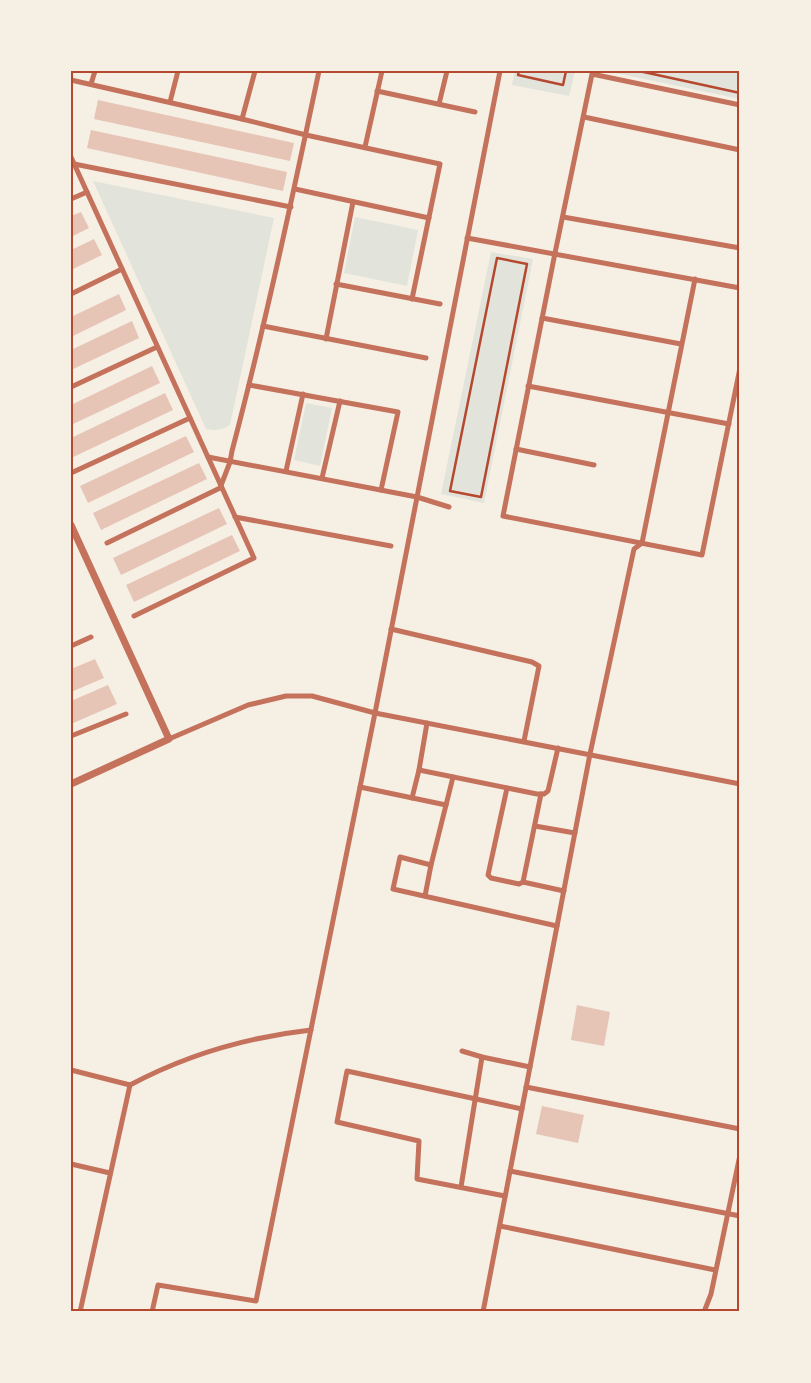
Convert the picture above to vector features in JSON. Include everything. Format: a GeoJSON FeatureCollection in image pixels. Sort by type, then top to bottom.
{"type":"FeatureCollection","features":[{"type":"Feature","properties":{"kind":"street"},"geometry":{"type":"LineString","coordinates":[[91,84],[95,71]]}},
{"type":"Feature","properties":{"kind":"street"},"geometry":{"type":"LineString","coordinates":[[170,102],[178,71]]}},
{"type":"Feature","properties":{"kind":"street"},"geometry":{"type":"LineString","coordinates":[[242,119],[255,71]]}},
{"type":"Feature","properties":{"kind":"street"},"geometry":{"type":"LineString","coordinates":[[107,543],[220,488],[230,462],[249,386],[291,207],[319,71]]}},
{"type":"Feature","properties":{"kind":"street"},"geometry":{"type":"LineString","coordinates":[[365,147],[382,71]]}},
{"type":"Feature","properties":{"kind":"street"},"geometry":{"type":"LineString","coordinates":[[439,104],[447,71]]}},
{"type":"Feature","properties":{"kind":"street"},"geometry":{"type":"LineString","coordinates":[[152,1312],[158,1286],[256,1301],[360,787],[500,71]]}},
{"type":"Feature","properties":{"kind":"street"},"geometry":{"type":"LineString","coordinates":[[740,105],[592,74],[503,516],[702,555],[740,368]]}},
{"type":"Feature","properties":{"kind":"street"},"geometry":{"type":"LineString","coordinates":[[71,80],[440,164],[412,299]]}},
{"type":"Feature","properties":{"kind":"street"},"geometry":{"type":"LineString","coordinates":[[378,91],[475,112]]}},
{"type":"Feature","properties":{"kind":"street"},"geometry":{"type":"LineString","coordinates":[[584,117],[740,150]]}},
{"type":"Feature","properties":{"kind":"street"},"geometry":{"type":"LineString","coordinates":[[71,157],[208,457],[220,488],[254,558],[134,616]]}},
{"type":"Feature","properties":{"kind":"street"},"geometry":{"type":"LineString","coordinates":[[74,164],[291,207]]}},
{"type":"Feature","properties":{"kind":"street"},"geometry":{"type":"LineString","coordinates":[[294,189],[429,218]]}},
{"type":"Feature","properties":{"kind":"street"},"geometry":{"type":"LineString","coordinates":[[71,199],[87,192]]}},
{"type":"Feature","properties":{"kind":"street"},"geometry":{"type":"LineString","coordinates":[[326,338],[353,202]]}},
{"type":"Feature","properties":{"kind":"street"},"geometry":{"type":"LineString","coordinates":[[563,217],[740,248]]}},
{"type":"Feature","properties":{"kind":"street"},"geometry":{"type":"LineString","coordinates":[[467,238],[740,288]]}},
{"type":"Feature","properties":{"kind":"street"},"geometry":{"type":"LineString","coordinates":[[71,294],[122,269]]}},
{"type":"Feature","properties":{"kind":"street"},"geometry":{"type":"LineString","coordinates":[[483,1312],[590,754],[634,549],[642,543],[695,279]]}},
{"type":"Feature","properties":{"kind":"street"},"geometry":{"type":"LineString","coordinates":[[336,284],[440,304]]}},
{"type":"Feature","properties":{"kind":"street"},"geometry":{"type":"LineString","coordinates":[[542,318],[681,344]]}},
{"type":"Feature","properties":{"kind":"street"},"geometry":{"type":"LineString","coordinates":[[263,326],[426,358]]}},
{"type":"Feature","properties":{"kind":"street"},"geometry":{"type":"LineString","coordinates":[[71,387],[158,347]]}},
{"type":"Feature","properties":{"kind":"street"},"geometry":{"type":"LineString","coordinates":[[249,386],[398,412],[380,490]]}},
{"type":"Feature","properties":{"kind":"street"},"geometry":{"type":"LineString","coordinates":[[528,386],[729,424]]}},
{"type":"Feature","properties":{"kind":"street"},"geometry":{"type":"LineString","coordinates":[[286,471],[303,394]]}},
{"type":"Feature","properties":{"kind":"street"},"geometry":{"type":"LineString","coordinates":[[322,478],[340,401]]}},
{"type":"Feature","properties":{"kind":"street"},"geometry":{"type":"LineString","coordinates":[[71,473],[190,418]]}},
{"type":"Feature","properties":{"kind":"street"},"geometry":{"type":"LineString","coordinates":[[516,449],[594,465]]}},
{"type":"Feature","properties":{"kind":"street"},"geometry":{"type":"LineString","coordinates":[[208,457],[417,497],[449,507]]}},
{"type":"Feature","properties":{"kind":"street"},"geometry":{"type":"LineString","coordinates":[[235,517],[390,546]]}},
{"type":"Feature","properties":{"kind":"street"},"geometry":{"type":"LineString","coordinates":[[71,525],[168,739]]}},
{"type":"Feature","properties":{"kind":"street"},"geometry":{"type":"LineString","coordinates":[[391,629],[532,662],[539,666],[524,741]]}},
{"type":"Feature","properties":{"kind":"street"},"geometry":{"type":"LineString","coordinates":[[71,646],[91,637]]}},
{"type":"Feature","properties":{"kind":"street"},"geometry":{"type":"LineString","coordinates":[[71,784],[168,739],[248,705],[286,696],[312,696],[374,713],[740,784]]}},
{"type":"Feature","properties":{"kind":"street"},"geometry":{"type":"LineString","coordinates":[[71,736],[126,714]]}},
{"type":"Feature","properties":{"kind":"street"},"geometry":{"type":"LineString","coordinates":[[412,798],[427,723]]}},
{"type":"Feature","properties":{"kind":"street"},"geometry":{"type":"LineString","coordinates":[[419,770],[542,794],[548,791],[558,748]]}},
{"type":"Feature","properties":{"kind":"street"},"geometry":{"type":"LineString","coordinates":[[426,896],[431,865],[453,777]]}},
{"type":"Feature","properties":{"kind":"street"},"geometry":{"type":"LineString","coordinates":[[360,787],[446,805]]}},
{"type":"Feature","properties":{"kind":"street"},"geometry":{"type":"LineString","coordinates":[[507,788],[488,875],[491,878],[519,884],[523,882],[564,891]]}},
{"type":"Feature","properties":{"kind":"street"},"geometry":{"type":"LineString","coordinates":[[523,882],[542,794]]}},
{"type":"Feature","properties":{"kind":"street"},"geometry":{"type":"LineString","coordinates":[[534,826],[575,834]]}},
{"type":"Feature","properties":{"kind":"street"},"geometry":{"type":"LineString","coordinates":[[431,865],[400,857],[392,889],[557,926]]}},
{"type":"Feature","properties":{"kind":"street"},"geometry":{"type":"LineString","coordinates":[[71,1070],[130,1085],[158,1070],[221,1047],[288,1032],[311,1030]]}},
{"type":"Feature","properties":{"kind":"street"},"geometry":{"type":"LineString","coordinates":[[462,1051],[530,1067]]}},
{"type":"Feature","properties":{"kind":"street"},"geometry":{"type":"LineString","coordinates":[[461,1186],[482,1057]]}},
{"type":"Feature","properties":{"kind":"street"},"geometry":{"type":"LineString","coordinates":[[505,1196],[417,1179],[419,1141],[336,1122],[347,1071],[522,1108]]}},
{"type":"Feature","properties":{"kind":"street"},"geometry":{"type":"LineString","coordinates":[[80,1312],[130,1085]]}},
{"type":"Feature","properties":{"kind":"street"},"geometry":{"type":"LineString","coordinates":[[526,1086],[740,1129]]}},
{"type":"Feature","properties":{"kind":"street"},"geometry":{"type":"LineString","coordinates":[[704,1312],[711,1294],[740,1155]]}},
{"type":"Feature","properties":{"kind":"street"},"geometry":{"type":"LineString","coordinates":[[71,1164],[110,1173]]}},
{"type":"Feature","properties":{"kind":"street"},"geometry":{"type":"LineString","coordinates":[[510,1171],[728,1212],[740,1216]]}},
{"type":"Feature","properties":{"kind":"street"},"geometry":{"type":"LineString","coordinates":[[500,1226],[715,1270]]}},
{"type":"Feature","properties":{"kind":"path"},"geometry":{"type":"LineString","coordinates":[[519,71],[518,75],[563,84],[566,71]]}},
{"type":"Feature","properties":{"kind":"path"},"geometry":{"type":"LineString","coordinates":[[639,71],[740,93]]}},
{"type":"Feature","properties":{"kind":"path"},"geometry":{"type":"LineString","coordinates":[[497,258],[527,264],[481,497],[450,490],[497,258]]}},
{"type":"Feature","properties":{"kind":"shaded area"},"geometry":{"type":"Polygon","coordinates":[[[515,71],[575,71],[569,96],[512,85],[515,71]]]}},
{"type":"Feature","properties":{"kind":"shaded area"},"geometry":{"type":"Polygon","coordinates":[[[606,71],[740,71],[740,99],[606,71]]]}},
{"type":"Feature","properties":{"kind":"shaded area"},"geometry":{"type":"Polygon","coordinates":[[[93,181],[274,218],[230,425],[227,427],[219,430],[206,429],[93,181]]]}},
{"type":"Feature","properties":{"kind":"shaded area"},"geometry":{"type":"Polygon","coordinates":[[[355,217],[418,230],[407,286],[344,273],[355,217]]]}},
{"type":"Feature","properties":{"kind":"shaded area"},"geometry":{"type":"Polygon","coordinates":[[[491,252],[533,259],[484,503],[441,494],[491,252]]]}},
{"type":"Feature","properties":{"kind":"shaded area"},"geometry":{"type":"Polygon","coordinates":[[[306,403],[332,408],[320,466],[294,460],[306,403]]]}},
{"type":"Feature","properties":{"kind":"building"},"geometry":{"type":"Polygon","coordinates":[[[98,100],[294,143],[290,161],[94,119],[98,100]]]}},
{"type":"Feature","properties":{"kind":"building"},"geometry":{"type":"Polygon","coordinates":[[[91,130],[287,172],[283,191],[87,148],[91,130]]]}},
{"type":"Feature","properties":{"kind":"building"},"geometry":{"type":"Polygon","coordinates":[[[81,212],[89,228],[71,237],[71,216],[81,212]]]}},
{"type":"Feature","properties":{"kind":"building"},"geometry":{"type":"Polygon","coordinates":[[[94,239],[102,255],[71,270],[71,250],[94,239]]]}},
{"type":"Feature","properties":{"kind":"building"},"geometry":{"type":"Polygon","coordinates":[[[119,294],[126,310],[71,337],[71,317],[119,294]]]}},
{"type":"Feature","properties":{"kind":"building"},"geometry":{"type":"Polygon","coordinates":[[[132,321],[139,338],[71,370],[71,350],[132,321]]]}},
{"type":"Feature","properties":{"kind":"building"},"geometry":{"type":"Polygon","coordinates":[[[152,366],[160,383],[71,425],[71,405],[152,366]]]}},
{"type":"Feature","properties":{"kind":"building"},"geometry":{"type":"Polygon","coordinates":[[[165,393],[173,410],[71,458],[71,438],[165,393]]]}},
{"type":"Feature","properties":{"kind":"building"},"geometry":{"type":"Polygon","coordinates":[[[186,436],[194,452],[88,503],[80,486],[186,436]]]}},
{"type":"Feature","properties":{"kind":"building"},"geometry":{"type":"Polygon","coordinates":[[[199,463],[207,479],[101,530],[93,513],[199,463]]]}},
{"type":"Feature","properties":{"kind":"building"},"geometry":{"type":"Polygon","coordinates":[[[219,508],[227,524],[121,575],[113,558],[219,508]]]}},
{"type":"Feature","properties":{"kind":"building"},"geometry":{"type":"Polygon","coordinates":[[[232,535],[240,551],[134,602],[126,585],[232,535]]]}},
{"type":"Feature","properties":{"kind":"building"},"geometry":{"type":"Polygon","coordinates":[[[95,659],[104,678],[71,692],[71,669],[95,659]]]}},
{"type":"Feature","properties":{"kind":"building"},"geometry":{"type":"Polygon","coordinates":[[[108,685],[117,704],[71,724],[71,701],[108,685]]]}},
{"type":"Feature","properties":{"kind":"building"},"geometry":{"type":"Polygon","coordinates":[[[577,1005],[610,1012],[604,1046],[571,1040],[577,1005]]]}},
{"type":"Feature","properties":{"kind":"building"},"geometry":{"type":"Polygon","coordinates":[[[542,1106],[584,1115],[578,1143],[536,1134],[542,1106]]]}}]}
